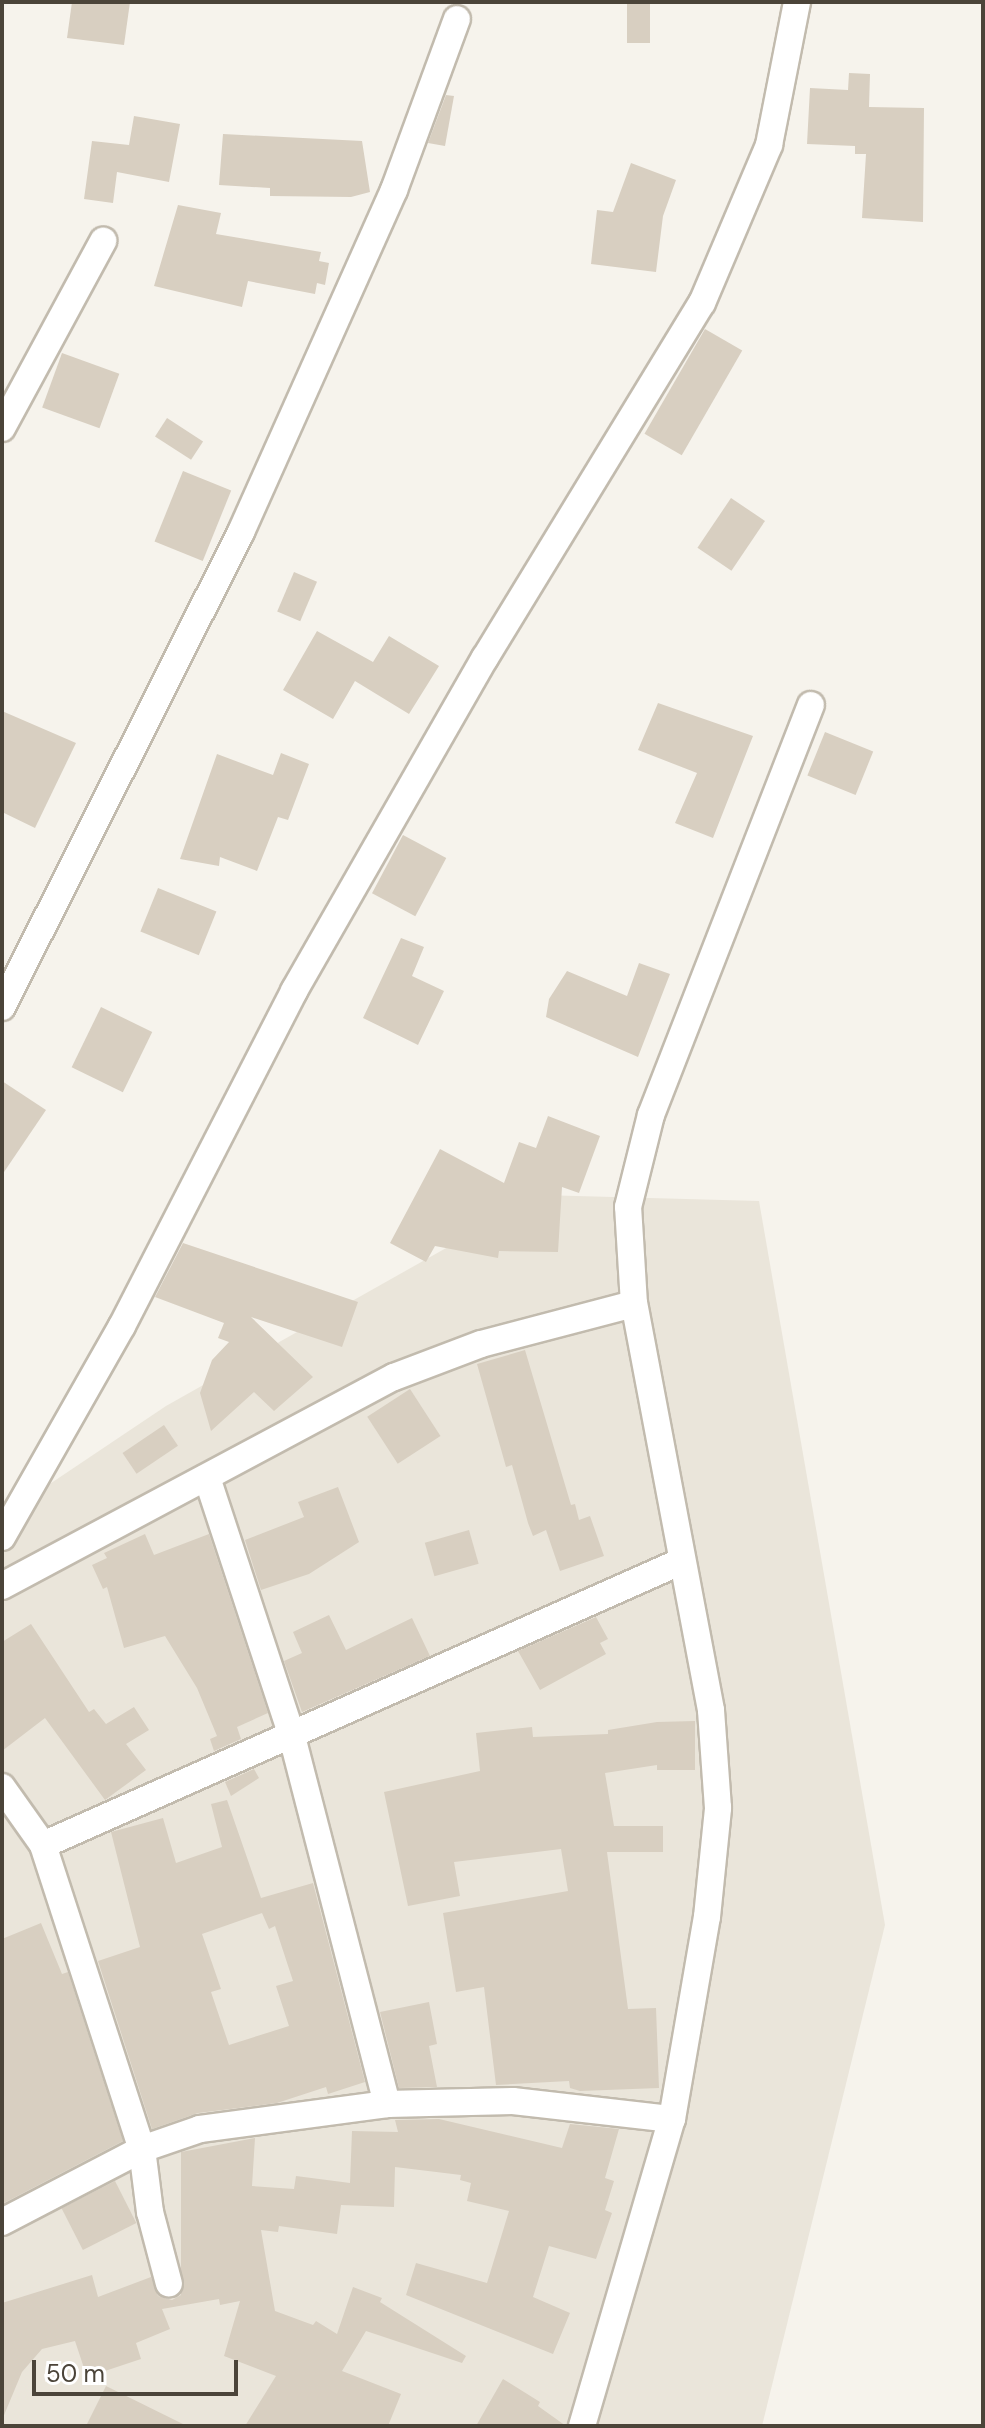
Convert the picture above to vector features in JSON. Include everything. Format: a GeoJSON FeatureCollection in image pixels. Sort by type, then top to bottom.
{"type":"FeatureCollection","features":[{"type":"Feature","properties":{"kind":"street"},"geometry":{"type":"LineString","coordinates":[[2,1537],[122,1326],[294,991],[485,658],[702,303],[769,145],[797,2]]}},
{"type":"Feature","properties":{"kind":"street"},"geometry":{"type":"LineString","coordinates":[[2,1007],[241,532],[394,190],[457,19]]}},
{"type":"Feature","properties":{"kind":"street"},"geometry":{"type":"LineString","coordinates":[[2,428],[103,241]]}},
{"type":"Feature","properties":{"kind":"street"},"geometry":{"type":"LineString","coordinates":[[582,2426],[672,2119],[707,1917],[718,1808],[711,1710],[634,1304],[628,1207],[651,1115],[811,705]]}},
{"type":"Feature","properties":{"kind":"street"},"geometry":{"type":"LineString","coordinates":[[2,1586],[394,1377],[481,1344],[634,1304]]}},
{"type":"Feature","properties":{"kind":"street"},"geometry":{"type":"LineString","coordinates":[[207,1477],[291,1733],[387,2104]]}},
{"type":"Feature","properties":{"kind":"street"},"geometry":{"type":"LineString","coordinates":[[43,1845],[682,1561]]}},
{"type":"Feature","properties":{"kind":"street"},"geometry":{"type":"LineString","coordinates":[[2,1787],[43,1845],[142,2149],[169,2284]]}},
{"type":"Feature","properties":{"kind":"street"},"geometry":{"type":"LineString","coordinates":[[2,2222],[142,2149],[200,2129],[387,2104],[526,2102],[672,2119]]}},
{"type":"Feature","properties":{"kind":"shaded area"},"geometry":{"type":"Polygon","coordinates":[[[540,1195],[759,1201],[885,1925],[762,2426],[2,2426],[2,1516],[166,1406],[540,1195]]]}},
{"type":"Feature","properties":{"kind":"building"},"geometry":{"type":"Polygon","coordinates":[[[72,2],[130,2],[124,45],[67,38],[72,2]]]}},
{"type":"Feature","properties":{"kind":"building"},"geometry":{"type":"Polygon","coordinates":[[[627,2],[650,2],[650,43],[627,43],[627,2]]]}},
{"type":"Feature","properties":{"kind":"building"},"geometry":{"type":"Polygon","coordinates":[[[849,73],[870,74],[869,107],[924,108],[923,222],[862,218],[866,154],[855,154],[855,146],[807,144],[810,88],[848,90],[849,73]]]}},
{"type":"Feature","properties":{"kind":"building"},"geometry":{"type":"Polygon","coordinates":[[[446,95],[454,96],[445,146],[428,143],[446,95]]]}},
{"type":"Feature","properties":{"kind":"building"},"geometry":{"type":"Polygon","coordinates":[[[134,116],[180,124],[169,182],[117,172],[113,203],[84,199],[92,141],[129,145],[134,116]]]}},
{"type":"Feature","properties":{"kind":"building"},"geometry":{"type":"Polygon","coordinates":[[[223,134],[362,141],[370,192],[351,197],[270,196],[270,188],[219,185],[223,134]]]}},
{"type":"Feature","properties":{"kind":"building"},"geometry":{"type":"Polygon","coordinates":[[[631,163],[676,180],[663,216],[656,272],[591,264],[597,210],[613,212],[631,163]]]}},
{"type":"Feature","properties":{"kind":"building"},"geometry":{"type":"Polygon","coordinates":[[[178,205],[221,213],[216,234],[321,252],[319,261],[329,263],[325,285],[317,283],[315,294],[248,281],[242,307],[154,286],[178,205]]]}},
{"type":"Feature","properties":{"kind":"building"},"geometry":{"type":"Polygon","coordinates":[[[705,329],[742,351],[682,455],[644,434],[705,329]]]}},
{"type":"Feature","properties":{"kind":"building"},"geometry":{"type":"Polygon","coordinates":[[[62,353],[119,374],[99,428],[42,408],[62,353]]]}},
{"type":"Feature","properties":{"kind":"building"},"geometry":{"type":"Polygon","coordinates":[[[167,418],[203,441],[191,460],[155,436],[167,418]]]}},
{"type":"Feature","properties":{"kind":"building"},"geometry":{"type":"Polygon","coordinates":[[[183,471],[231,490],[203,561],[155,541],[183,471]]]}},
{"type":"Feature","properties":{"kind":"building"},"geometry":{"type":"Polygon","coordinates":[[[731,498],[765,521],[731,571],[697,548],[731,498]]]}},
{"type":"Feature","properties":{"kind":"building"},"geometry":{"type":"Polygon","coordinates":[[[294,572],[317,582],[300,621],[277,612],[294,572]]]}},
{"type":"Feature","properties":{"kind":"building"},"geometry":{"type":"Polygon","coordinates":[[[317,631],[373,662],[389,636],[439,666],[409,714],[355,681],[333,719],[283,690],[317,631]]]}},
{"type":"Feature","properties":{"kind":"building"},"geometry":{"type":"Polygon","coordinates":[[[658,703],[753,736],[713,838],[675,823],[697,773],[638,750],[658,703]]]}},
{"type":"Feature","properties":{"kind":"building"},"geometry":{"type":"Polygon","coordinates":[[[2,711],[76,743],[35,828],[2,812],[2,711]]]}},
{"type":"Feature","properties":{"kind":"building"},"geometry":{"type":"Polygon","coordinates":[[[825,732],[873,751],[856,795],[807,776],[825,732]]]}},
{"type":"Feature","properties":{"kind":"building"},"geometry":{"type":"Polygon","coordinates":[[[281,753],[309,764],[288,820],[278,817],[257,871],[220,857],[219,866],[180,859],[217,754],[273,775],[281,753]]]}},
{"type":"Feature","properties":{"kind":"building"},"geometry":{"type":"Polygon","coordinates":[[[403,835],[446,858],[415,916],[372,893],[403,835]]]}},
{"type":"Feature","properties":{"kind":"building"},"geometry":{"type":"Polygon","coordinates":[[[158,888],[216,912],[199,955],[140,932],[158,888]]]}},
{"type":"Feature","properties":{"kind":"building"},"geometry":{"type":"Polygon","coordinates":[[[401,938],[424,947],[412,976],[444,991],[418,1045],[363,1018],[401,938]]]}},
{"type":"Feature","properties":{"kind":"building"},"geometry":{"type":"Polygon","coordinates":[[[639,963],[670,974],[638,1057],[546,1017],[549,999],[567,971],[627,996],[639,963]]]}},
{"type":"Feature","properties":{"kind":"building"},"geometry":{"type":"Polygon","coordinates":[[[101,1007],[152,1032],[123,1092],[72,1067],[101,1007]]]}},
{"type":"Feature","properties":{"kind":"building"},"geometry":{"type":"Polygon","coordinates":[[[2,1081],[46,1110],[2,1175],[2,1081]]]}},
{"type":"Feature","properties":{"kind":"building"},"geometry":{"type":"Polygon","coordinates":[[[548,1116],[600,1136],[579,1193],[562,1187],[558,1252],[499,1251],[498,1258],[435,1246],[426,1262],[390,1243],[440,1149],[504,1183],[519,1142],[536,1148],[548,1116]]]}},
{"type":"Feature","properties":{"kind":"building"},"geometry":{"type":"Polygon","coordinates":[[[183,1243],[358,1302],[342,1347],[251,1317],[313,1377],[274,1411],[254,1392],[211,1431],[200,1393],[212,1360],[229,1342],[218,1338],[224,1323],[155,1297],[183,1243]]]}},
{"type":"Feature","properties":{"kind":"building"},"geometry":{"type":"Polygon","coordinates":[[[525,1350],[571,1505],[575,1504],[579,1520],[590,1516],[604,1556],[560,1571],[546,1530],[533,1536],[512,1465],[506,1467],[477,1364],[525,1350]]]}},
{"type":"Feature","properties":{"kind":"building"},"geometry":{"type":"Polygon","coordinates":[[[410,1389],[440,1436],[398,1464],[367,1417],[410,1389]]]}},
{"type":"Feature","properties":{"kind":"building"},"geometry":{"type":"Polygon","coordinates":[[[164,1425],[178,1446],[137,1474],[123,1453],[164,1425]]]}},
{"type":"Feature","properties":{"kind":"building"},"geometry":{"type":"Polygon","coordinates":[[[338,1487],[359,1542],[309,1574],[261,1590],[245,1540],[304,1517],[298,1502],[338,1487]]]}},
{"type":"Feature","properties":{"kind":"building"},"geometry":{"type":"Polygon","coordinates":[[[469,1530],[479,1564],[434,1576],[425,1543],[469,1530]]]}},
{"type":"Feature","properties":{"kind":"building"},"geometry":{"type":"Polygon","coordinates":[[[145,1534],[154,1555],[209,1534],[268,1713],[237,1727],[241,1739],[214,1751],[210,1739],[217,1736],[197,1688],[165,1636],[124,1648],[107,1587],[103,1589],[92,1565],[107,1558],[104,1553],[145,1534]]]}},
{"type":"Feature","properties":{"kind":"building"},"geometry":{"type":"Polygon","coordinates":[[[329,1615],[346,1650],[412,1618],[430,1656],[302,1712],[284,1661],[302,1653],[293,1632],[329,1615]]]}},
{"type":"Feature","properties":{"kind":"building"},"geometry":{"type":"Polygon","coordinates":[[[596,1617],[608,1639],[600,1643],[606,1654],[540,1690],[518,1651],[596,1617]]]}},
{"type":"Feature","properties":{"kind":"building"},"geometry":{"type":"Polygon","coordinates":[[[31,1624],[89,1712],[94,1709],[106,1724],[134,1707],[149,1730],[126,1744],[146,1770],[105,1800],[45,1718],[2,1751],[2,1642],[31,1624]]]}},
{"type":"Feature","properties":{"kind":"building"},"geometry":{"type":"Polygon","coordinates":[[[695,1721],[695,1770],[657,1770],[657,1765],[605,1773],[614,1826],[663,1826],[663,1852],[607,1852],[628,2009],[656,2008],[659,2088],[580,2091],[570,2088],[569,2081],[496,2085],[484,1987],[456,1992],[443,1913],[568,1891],[561,1849],[454,1862],[460,1896],[408,1906],[384,1792],[480,1771],[476,1733],[532,1727],[533,1737],[608,1734],[608,1730],[657,1722],[695,1721]]]}},
{"type":"Feature","properties":{"kind":"building"},"geometry":{"type":"Polygon","coordinates":[[[254,1769],[259,1778],[231,1796],[225,1782],[254,1769]]]}},
{"type":"Feature","properties":{"kind":"building"},"geometry":{"type":"Polygon","coordinates":[[[227,1800],[261,1898],[313,1883],[365,2082],[328,2094],[326,2087],[277,2103],[198,2113],[152,2129],[98,1961],[140,1947],[111,1832],[163,1818],[176,1863],[222,1847],[211,1804],[227,1800]],[[262,1913],[202,1934],[221,1989],[211,1992],[229,2045],[289,2026],[276,1986],[293,1981],[275,1926],[269,1929],[262,1913]]]}},
{"type":"Feature","properties":{"kind":"building"},"geometry":{"type":"Polygon","coordinates":[[[41,1923],[62,1974],[68,1972],[123,2141],[2,2204],[2,1939],[41,1923]]]}},
{"type":"Feature","properties":{"kind":"building"},"geometry":{"type":"Polygon","coordinates":[[[429,2002],[437,2044],[429,2046],[437,2087],[399,2088],[380,2012],[429,2002]]]}},
{"type":"Feature","properties":{"kind":"building"},"geometry":{"type":"Polygon","coordinates":[[[439,2119],[562,2148],[570,2124],[619,2129],[605,2178],[614,2181],[605,2210],[612,2213],[596,2259],[549,2246],[533,2297],[570,2313],[553,2354],[406,2295],[416,2263],[487,2283],[509,2211],[467,2201],[471,2183],[460,2180],[461,2175],[395,2167],[394,2207],[341,2205],[337,2234],[279,2226],[278,2232],[261,2230],[275,2311],[313,2325],[316,2321],[337,2334],[353,2287],[382,2298],[380,2302],[466,2356],[462,2363],[366,2331],[342,2371],[401,2394],[388,2426],[245,2426],[276,2376],[224,2356],[240,2301],[220,2305],[219,2299],[162,2309],[170,2329],[136,2343],[141,2359],[87,2377],[75,2341],[42,2349],[22,2372],[2,2420],[2,2303],[92,2275],[98,2297],[151,2277],[158,2296],[172,2300],[181,2295],[181,2152],[255,2138],[252,2186],[294,2189],[296,2176],[350,2183],[352,2131],[398,2132],[395,2120],[439,2119]]]}},
{"type":"Feature","properties":{"kind":"building"},"geometry":{"type":"Polygon","coordinates":[[[115,2181],[136,2223],[83,2250],[62,2208],[115,2181]]]}},
{"type":"Feature","properties":{"kind":"building"},"geometry":{"type":"Polygon","coordinates":[[[503,2379],[540,2402],[538,2406],[566,2426],[476,2426],[503,2379]]]}},
{"type":"Feature","properties":{"kind":"building"},"geometry":{"type":"Polygon","coordinates":[[[106,2386],[187,2426],[86,2426],[106,2386]]]}}]}
